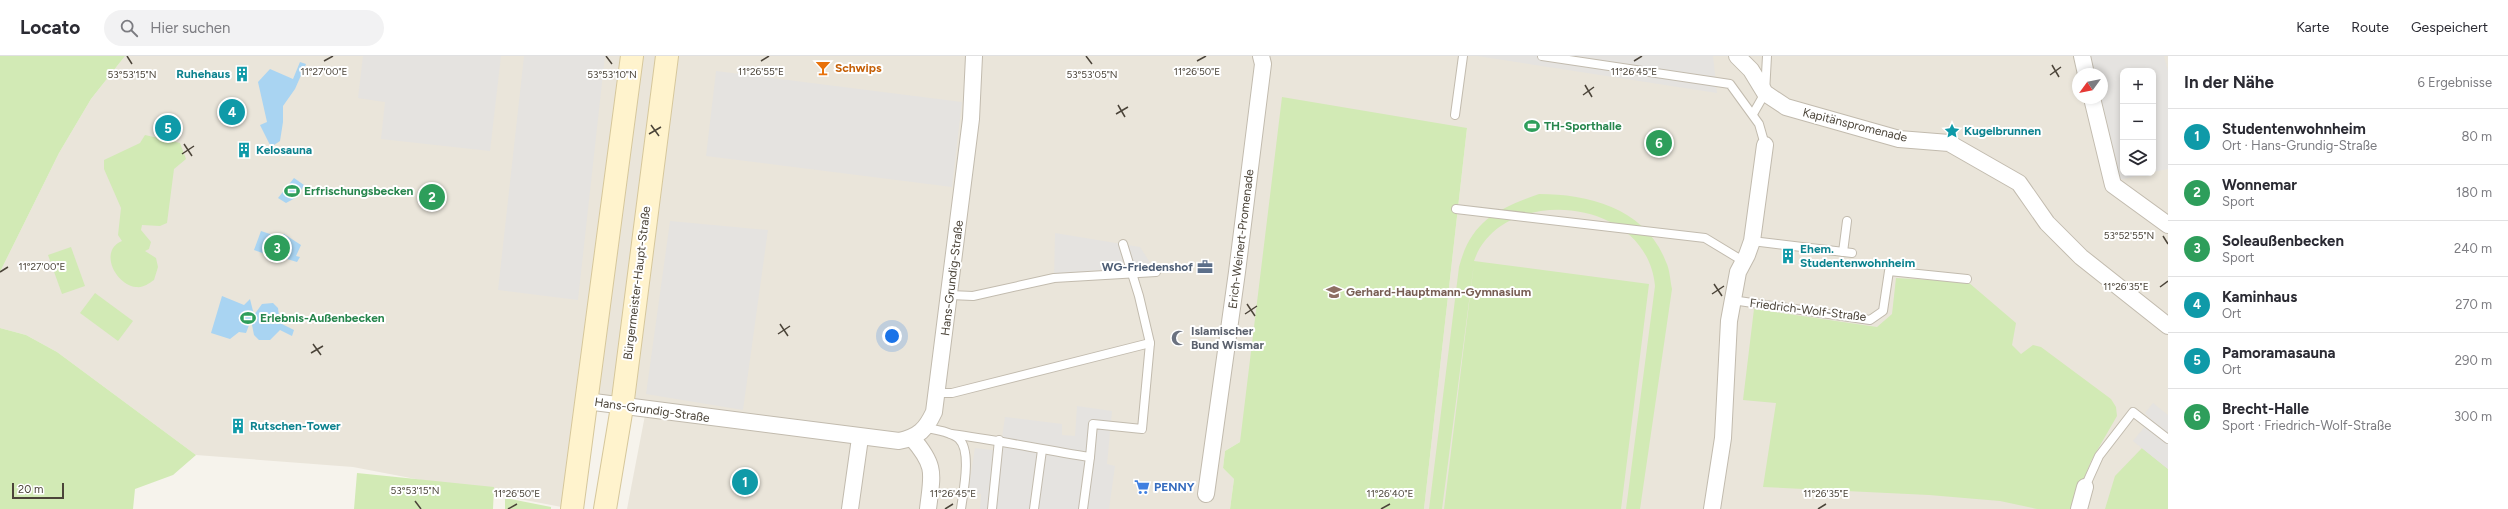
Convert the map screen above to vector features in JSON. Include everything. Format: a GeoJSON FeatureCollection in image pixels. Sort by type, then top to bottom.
{"type":"FeatureCollection","features":[{"type":"Feature","properties":{"kind":"street"},"geometry":{"type":"LineString","coordinates":[[572,509],[632,56]]}},
{"type":"Feature","properties":{"kind":"street","name":"Bürgermeister-Haupt-Straße"},"geometry":{"type":"LineString","coordinates":[[605,509],[622,407],[667,56]]}},
{"type":"Feature","properties":{"kind":"street","name":"Hans-Grundig-Straße"},"geometry":{"type":"LineString","coordinates":[[586,401],[860,438],[899,441],[912,438],[927,428],[934,412],[950,295],[971,119],[974,56]]}},
{"type":"Feature","properties":{"kind":"street","name":"Erich-Weinert-Promenade"},"geometry":{"type":"LineString","coordinates":[[1206,494],[1238,265],[1263,64],[1261,56]]}},
{"type":"Feature","properties":{"kind":"street"},"geometry":{"type":"LineString","coordinates":[[1737,56],[1751,70],[1765,93]]}},
{"type":"Feature","properties":{"kind":"street"},"geometry":{"type":"LineString","coordinates":[[2082,56],[2085,68]]}},
{"type":"Feature","properties":{"kind":"street","name":"Kapitänspromenade"},"geometry":{"type":"LineString","coordinates":[[1765,93],[1785,107],[1899,139],[1949,143],[2019,183],[2046,222],[2080,257],[2168,326]]}},
{"type":"Feature","properties":{"kind":"street"},"geometry":{"type":"LineString","coordinates":[[2093,104],[2113,185],[2168,225]]}},
{"type":"Feature","properties":{"kind":"street","name":"Friedrich-Wolf-Straße"},"geometry":{"type":"LineString","coordinates":[[1712,509],[1723,438],[1726,345],[1732,300],[1736,280],[1752,241],[1765,145]]}},
{"type":"Feature","properties":{"kind":"street"},"geometry":{"type":"LineString","coordinates":[[850,509],[860,438]]}},
{"type":"Feature","properties":{"kind":"street"},"geometry":{"type":"LineString","coordinates":[[912,438],[931,463],[932,476],[928,509]]}},
{"type":"Feature","properties":{"kind":"street"},"geometry":{"type":"LineString","coordinates":[[2079,509],[2085,487]]}},
{"type":"Feature","properties":{"kind":"lane"},"geometry":{"type":"LineString","coordinates":[[1455,114],[1463,56]]}},
{"type":"Feature","properties":{"kind":"lane","name":"Friedrich-Wolf-Straße"},"geometry":{"type":"LineString","coordinates":[[1542,56],[1730,84],[1753,114],[1762,129],[1765,145]]}},
{"type":"Feature","properties":{"kind":"lane"},"geometry":{"type":"LineString","coordinates":[[1753,114],[1765,93],[1767,56]]}},
{"type":"Feature","properties":{"kind":"lane"},"geometry":{"type":"LineString","coordinates":[[1456,209],[1705,238],[1743,261]]}},
{"type":"Feature","properties":{"kind":"lane"},"geometry":{"type":"LineString","coordinates":[[1843,252],[1847,221]]}},
{"type":"Feature","properties":{"kind":"lane"},"geometry":{"type":"LineString","coordinates":[[1752,241],[1852,253]]}},
{"type":"Feature","properties":{"kind":"lane"},"geometry":{"type":"LineString","coordinates":[[1083,509],[1093,424],[1142,429],[1150,343],[1123,244]]}},
{"type":"Feature","properties":{"kind":"lane","name":"Friedrich-Wolf-Straße"},"geometry":{"type":"LineString","coordinates":[[1732,300],[1870,320],[1883,311],[1889,271],[1967,279]]}},
{"type":"Feature","properties":{"kind":"lane"},"geometry":{"type":"LineString","coordinates":[[950,295],[973,296],[1054,278],[1156,272]]}},
{"type":"Feature","properties":{"kind":"lane"},"geometry":{"type":"LineString","coordinates":[[937,393],[952,393],[1150,343]]}},
{"type":"Feature","properties":{"kind":"lane"},"geometry":{"type":"LineString","coordinates":[[2085,487],[2099,456],[2133,412],[2168,439]]}},
{"type":"Feature","properties":{"kind":"lane"},"geometry":{"type":"LineString","coordinates":[[927,428],[951,434],[999,440],[1042,450],[1090,457]]}},
{"type":"Feature","properties":{"kind":"lane"},"geometry":{"type":"LineString","coordinates":[[951,434],[959,438],[964,446],[966,459],[961,509]]}},
{"type":"Feature","properties":{"kind":"lane"},"geometry":{"type":"LineString","coordinates":[[992,509],[999,440]]}},
{"type":"Feature","properties":{"kind":"lane"},"geometry":{"type":"LineString","coordinates":[[1034,509],[1042,450]]}},
{"type":"Feature","properties":{"kind":"shaded area"},"geometry":{"type":"Polygon","coordinates":[[[125,56],[2168,56],[2168,509],[1424,509],[1467,128],[1240,442],[1225,451],[1223,468],[1234,479],[1230,509],[627,509],[646,410],[586,401],[572,509],[353,467],[196,455],[57,352],[26,335],[0,328],[0,272],[59,153],[91,99],[125,56]]]}},
{"type":"Feature","properties":{"kind":"shaded area"},"geometry":{"type":"Polygon","coordinates":[[[363,56],[501,56],[490,151],[381,139],[385,102],[358,98],[363,56]]]}},
{"type":"Feature","properties":{"kind":"shaded area"},"geometry":{"type":"Polygon","coordinates":[[[524,56],[605,56],[578,300],[498,290],[524,56]]]}},
{"type":"Feature","properties":{"kind":"shaded area"},"geometry":{"type":"Polygon","coordinates":[[[1477,56],[1713,56],[1717,93],[1477,56]]]}},
{"type":"Feature","properties":{"kind":"shaded area"},"geometry":{"type":"Polygon","coordinates":[[[2076,56],[2164,56],[2168,71],[2168,169],[2156,171],[2156,68],[2120,68],[2120,176],[2137,176],[2106,183],[2087,104],[2108,104],[2108,68],[2079,68],[2076,56]]]}},
{"type":"Feature","properties":{"kind":"shaded area"},"geometry":{"type":"Polygon","coordinates":[[[716,71],[962,102],[952,187],[706,156],[716,71]]]}},
{"type":"Feature","properties":{"kind":"shaded area"},"geometry":{"type":"Polygon","coordinates":[[[670,221],[768,230],[743,410],[646,394],[670,221]]]}},
{"type":"Feature","properties":{"kind":"shaded area"},"geometry":{"type":"Polygon","coordinates":[[[1055,233],[1140,247],[1156,272],[1054,278],[1055,233]]]}},
{"type":"Feature","properties":{"kind":"shaded area"},"geometry":{"type":"Polygon","coordinates":[[[2153,403],[2168,415],[2168,469],[2133,441],[2151,419],[2145,413],[2153,403]]]}},
{"type":"Feature","properties":{"kind":"shaded area"},"geometry":{"type":"Polygon","coordinates":[[[1077,406],[1112,411],[1107,464],[1115,466],[1109,509],[980,509],[981,494],[968,492],[975,448],[1000,451],[1005,417],[1062,424],[1062,435],[1075,436],[1077,406]]]}},
{"type":"Feature","properties":{"kind":"green space"},"geometry":{"type":"Polygon","coordinates":[[[0,56],[125,56],[91,99],[59,153],[0,272],[0,56]]]}},
{"type":"Feature","properties":{"kind":"green space"},"geometry":{"type":"Polygon","coordinates":[[[1282,97],[1467,128],[1424,509],[1230,509],[1234,479],[1223,468],[1225,451],[1240,442],[1282,97]]]}},
{"type":"Feature","properties":{"kind":"green space"},"geometry":{"type":"Polygon","coordinates":[[[145,135],[180,143],[186,159],[174,169],[167,223],[160,226],[142,225],[141,230],[151,242],[149,249],[145,251],[156,258],[158,267],[154,280],[141,287],[136,287],[129,285],[122,280],[112,267],[111,252],[115,246],[122,241],[118,235],[121,208],[104,169],[104,160],[140,143],[145,135]]]}},
{"type":"Feature","properties":{"kind":"green space"},"geometry":{"type":"Polygon","coordinates":[[[1539,194],[1578,197],[1614,208],[1630,217],[1645,229],[1657,244],[1667,265],[1672,289],[1640,509],[1626,509],[1655,286],[1646,256],[1627,233],[1601,218],[1571,210],[1541,211],[1512,220],[1489,236],[1474,261],[1649,284],[1621,509],[1444,509],[1474,263],[1442,509],[1429,509],[1459,267],[1464,251],[1471,238],[1488,219],[1510,205],[1539,194]]]}},
{"type":"Feature","properties":{"kind":"green space"},"geometry":{"type":"Polygon","coordinates":[[[71,247],[85,286],[62,294],[48,255],[71,247]]]}},
{"type":"Feature","properties":{"kind":"green space"},"geometry":{"type":"Polygon","coordinates":[[[1896,278],[1968,282],[2016,323],[2012,345],[2021,354],[2033,345],[2041,347],[2111,399],[2116,407],[2117,416],[2091,461],[2072,509],[2037,509],[2000,501],[1929,495],[1763,487],[1776,403],[1743,400],[1754,309],[1877,327],[1892,314],[1896,278]]]}},
{"type":"Feature","properties":{"kind":"green space"},"geometry":{"type":"Polygon","coordinates":[[[95,293],[133,321],[118,341],[80,313],[95,293]]]}},
{"type":"Feature","properties":{"kind":"green space"},"geometry":{"type":"Polygon","coordinates":[[[0,328],[26,335],[57,352],[196,455],[173,475],[135,489],[133,509],[0,509],[0,328]]]}},
{"type":"Feature","properties":{"kind":"green space"},"geometry":{"type":"Polygon","coordinates":[[[2142,448],[2168,469],[2168,509],[2105,509],[2115,476],[2142,448]]]}},
{"type":"Feature","properties":{"kind":"green space"},"geometry":{"type":"Polygon","coordinates":[[[357,473],[494,487],[493,509],[354,509],[357,473]]]}},
{"type":"Feature","properties":{"kind":"green space"},"geometry":{"type":"Polygon","coordinates":[[[505,498],[551,507],[551,509],[505,509],[505,498]]]}},
{"type":"Feature","properties":{"kind":"water"},"geometry":{"type":"Polygon","coordinates":[[[300,62],[306,64],[295,89],[283,106],[283,122],[280,141],[271,147],[260,125],[267,122],[258,82],[270,69],[293,79],[300,62]]]}},
{"type":"Feature","properties":{"kind":"water","name":"Erfrischungsbecken"},"geometry":{"type":"Polygon","coordinates":[[[294,178],[304,185],[297,197],[286,203],[278,198],[294,178]]]}},
{"type":"Feature","properties":{"kind":"water"},"geometry":{"type":"Polygon","coordinates":[[[261,231],[273,235],[284,234],[301,245],[296,256],[300,257],[297,262],[287,259],[276,261],[268,255],[254,250],[261,231]]]}},
{"type":"Feature","properties":{"kind":"water","name":"Erlebnis-Außenbecken"},"geometry":{"type":"Polygon","coordinates":[[[222,296],[244,305],[250,299],[254,315],[262,304],[273,303],[278,308],[280,323],[294,330],[292,336],[280,330],[270,340],[259,340],[254,335],[251,320],[246,333],[239,332],[230,339],[211,333],[222,296]]]}},
{"type":"Feature","properties":{"kind":"place","name":"Schwips"},"geometry":{"type":"Point","coordinates":[823,68]}},
{"type":"Feature","properties":{"kind":"place","name":"Ruhehaus"},"geometry":{"type":"Point","coordinates":[242,74]}},
{"type":"Feature","properties":{"kind":"place","name":"Kaminhaus"},"geometry":{"type":"Point","coordinates":[232,112]}},
{"type":"Feature","properties":{"kind":"place","name":"TH-Sporthalle"},"geometry":{"type":"Point","coordinates":[1532,126]}},
{"type":"Feature","properties":{"kind":"place","name":"Pamoramasauna"},"geometry":{"type":"Point","coordinates":[168,128]}},
{"type":"Feature","properties":{"kind":"place","name":"Kugelbrunnen"},"geometry":{"type":"Point","coordinates":[1952,131]}},
{"type":"Feature","properties":{"kind":"place","name":"Brecht-Halle"},"geometry":{"type":"Point","coordinates":[1659,143]}},
{"type":"Feature","properties":{"kind":"place","name":"Kelosauna"},"geometry":{"type":"Point","coordinates":[244,150]}},
{"type":"Feature","properties":{"kind":"place","name":"Erfrischungsbecken"},"geometry":{"type":"Point","coordinates":[292,191]}},
{"type":"Feature","properties":{"kind":"place","name":"Wonnemar"},"geometry":{"type":"Point","coordinates":[432,197]}},
{"type":"Feature","properties":{"kind":"place","name":"Soleaußenbecken"},"geometry":{"type":"Point","coordinates":[277,248]}},
{"type":"Feature","properties":{"kind":"place","name":"Ehem. Studentenwohnheim"},"geometry":{"type":"Point","coordinates":[1788,256]}},
{"type":"Feature","properties":{"kind":"place","name":"WG-Friedenshof"},"geometry":{"type":"Point","coordinates":[1205,267]}},
{"type":"Feature","properties":{"kind":"place","name":"Gerhard-Hauptmann-Gymnasium"},"geometry":{"type":"Point","coordinates":[1334,292]}},
{"type":"Feature","properties":{"kind":"place","name":"Erlebnis-Außenbecken"},"geometry":{"type":"Point","coordinates":[248,318]}},
{"type":"Feature","properties":{"kind":"place","name":"Islamischer Bund Wismar"},"geometry":{"type":"Point","coordinates":[1179,338]}},
{"type":"Feature","properties":{"kind":"place","name":"Rutschen-Tower"},"geometry":{"type":"Point","coordinates":[238,426]}},
{"type":"Feature","properties":{"kind":"place","name":"Studentenwohnheim"},"geometry":{"type":"Point","coordinates":[745,482]}},
{"type":"Feature","properties":{"kind":"place","name":"PENNY"},"geometry":{"type":"Point","coordinates":[1142,487]}}]}
